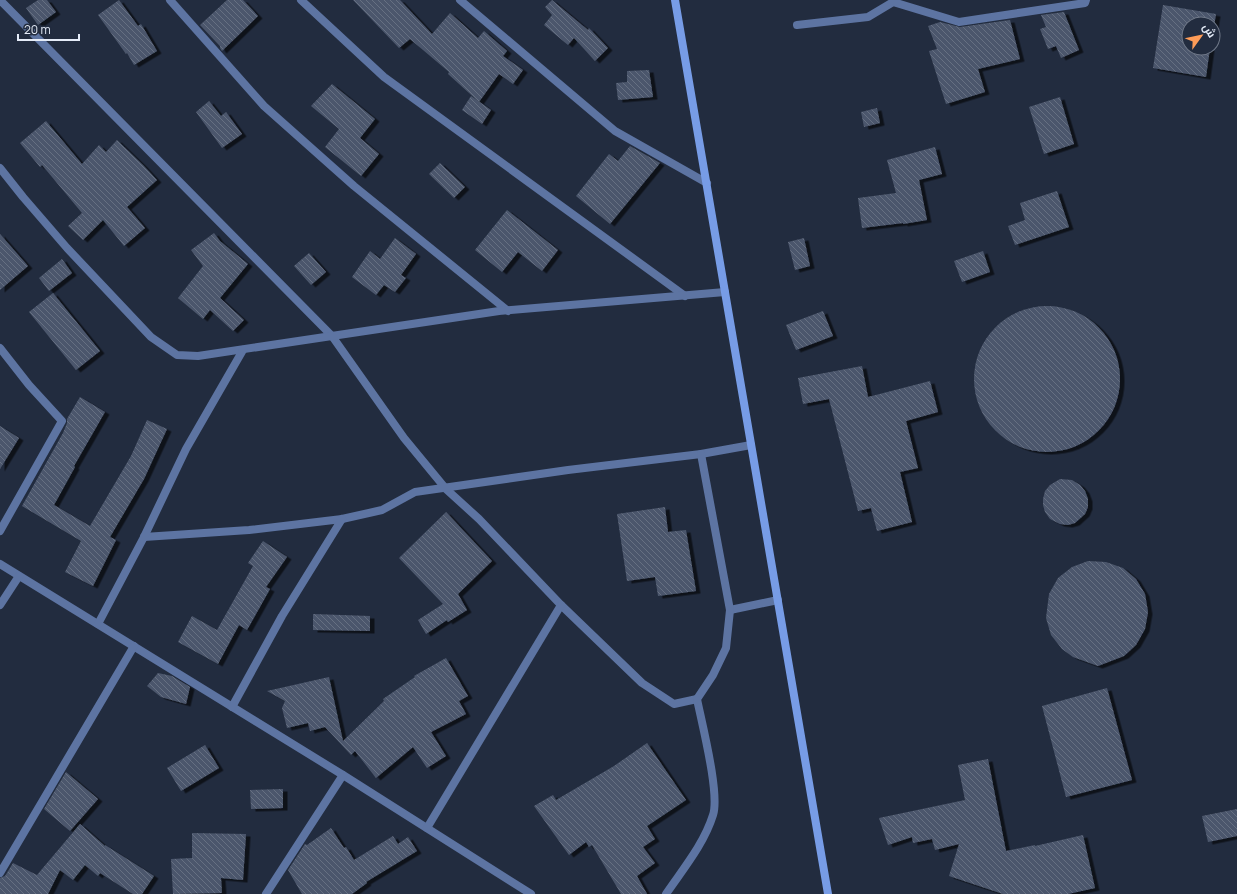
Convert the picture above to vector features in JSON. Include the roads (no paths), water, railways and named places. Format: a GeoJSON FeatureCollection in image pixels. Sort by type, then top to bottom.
{"type":"FeatureCollection","features":[{"type":"Feature","properties":{"kind":"street"},"geometry":{"type":"LineString","coordinates":[[0,0],[332,336],[404,438],[446,489],[478,519],[561,605],[642,683],[674,704],[697,699],[713,675],[726,648],[730,610],[701,454]]}},
{"type":"Feature","properties":{"kind":"street"},"geometry":{"type":"LineString","coordinates":[[170,0],[264,106],[354,186],[508,310]]}},
{"type":"Feature","properties":{"kind":"street"},"geometry":{"type":"LineString","coordinates":[[302,0],[384,77],[685,296]]}},
{"type":"Feature","properties":{"kind":"street"},"geometry":{"type":"LineString","coordinates":[[460,0],[615,131],[707,183]]}},
{"type":"Feature","properties":{"kind":"street"},"geometry":{"type":"LineString","coordinates":[[675,0],[828,894]]}},
{"type":"Feature","properties":{"kind":"street"},"geometry":{"type":"LineString","coordinates":[[797,25],[868,17],[893,2],[959,22],[1085,2],[1086,0]]}},
{"type":"Feature","properties":{"kind":"street"},"geometry":{"type":"LineString","coordinates":[[0,168],[67,248],[151,337],[177,355],[198,356],[243,350],[508,310],[725,292]]}},
{"type":"Feature","properties":{"kind":"street"},"geometry":{"type":"LineString","coordinates":[[0,348],[29,385],[62,421],[0,531]]}},
{"type":"Feature","properties":{"kind":"street"},"geometry":{"type":"LineString","coordinates":[[98,624],[144,537],[186,449],[243,350]]}},
{"type":"Feature","properties":{"kind":"street"},"geometry":{"type":"LineString","coordinates":[[144,537],[249,530],[342,519],[382,510],[416,492],[446,489],[568,470],[701,454],[751,445]]}},
{"type":"Feature","properties":{"kind":"street"},"geometry":{"type":"LineString","coordinates":[[232,707],[282,616],[342,519]]}},
{"type":"Feature","properties":{"kind":"street"},"geometry":{"type":"LineString","coordinates":[[0,564],[343,774],[531,894]]}},
{"type":"Feature","properties":{"kind":"street"},"geometry":{"type":"LineString","coordinates":[[0,605],[19,576]]}},
{"type":"Feature","properties":{"kind":"street"},"geometry":{"type":"LineString","coordinates":[[730,610],[778,600]]}},
{"type":"Feature","properties":{"kind":"street"},"geometry":{"type":"LineString","coordinates":[[427,828],[561,605]]}},
{"type":"Feature","properties":{"kind":"street"},"geometry":{"type":"LineString","coordinates":[[0,873],[134,646]]}},
{"type":"Feature","properties":{"kind":"street"},"geometry":{"type":"LineString","coordinates":[[666,894],[706,833],[714,813],[714,791],[697,699]]}},
{"type":"Feature","properties":{"kind":"street"},"geometry":{"type":"LineString","coordinates":[[266,894],[343,774]]}}]}
